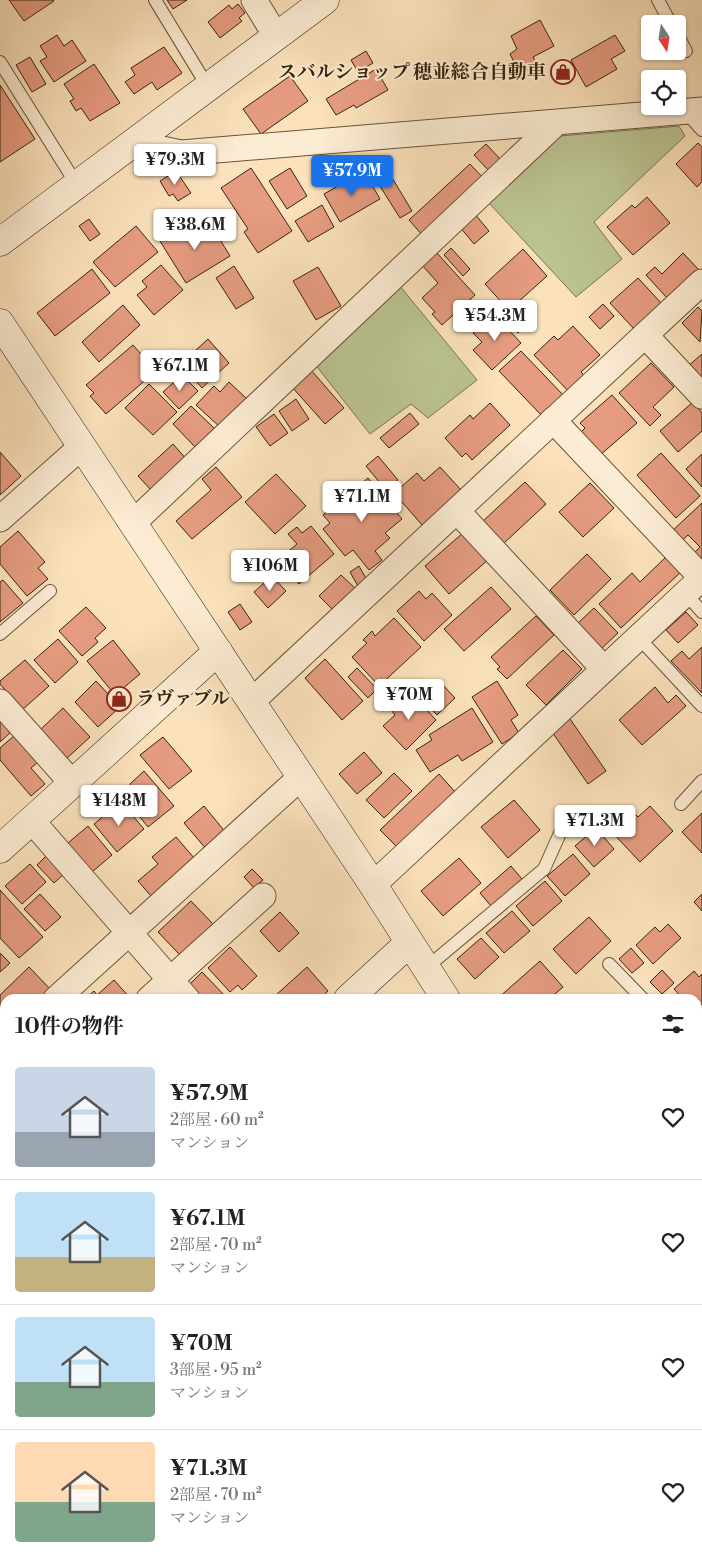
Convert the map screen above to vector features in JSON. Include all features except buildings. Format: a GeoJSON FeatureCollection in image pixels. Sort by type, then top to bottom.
{"type":"FeatureCollection","features":[{"type":"Feature","properties":{"kind":"street"},"geometry":{"type":"LineString","coordinates":[[254,0],[276,36]]}},
{"type":"Feature","properties":{"kind":"street"},"geometry":{"type":"LineString","coordinates":[[0,242],[325,0]]}},
{"type":"Feature","properties":{"kind":"street"},"geometry":{"type":"LineString","coordinates":[[133,143],[181,153],[694,110]]}},
{"type":"Feature","properties":{"kind":"street"},"geometry":{"type":"LineString","coordinates":[[133,523],[556,123]]}},
{"type":"Feature","properties":{"kind":"street"},"geometry":{"type":"LineString","coordinates":[[251,702],[458,512],[702,282]]}},
{"type":"Feature","properties":{"kind":"street"},"geometry":{"type":"LineString","coordinates":[[0,324],[373,885],[443,994]]}},
{"type":"Feature","properties":{"kind":"street"},"geometry":{"type":"LineString","coordinates":[[645,335],[702,396]]}},
{"type":"Feature","properties":{"kind":"street"},"geometry":{"type":"LineString","coordinates":[[373,885],[696,583],[554,420]]}},
{"type":"Feature","properties":{"kind":"street"},"geometry":{"type":"LineString","coordinates":[[0,519],[81,447]]}},
{"type":"Feature","properties":{"kind":"street"},"geometry":{"type":"LineString","coordinates":[[458,512],[604,669]]}},
{"type":"Feature","properties":{"kind":"street"},"geometry":{"type":"LineString","coordinates":[[4,839],[32,821],[218,651]]}},
{"type":"Feature","properties":{"kind":"street"},"geometry":{"type":"LineString","coordinates":[[0,702],[72,784]]}},
{"type":"Feature","properties":{"kind":"street"},"geometry":{"type":"LineString","coordinates":[[61,994],[301,777]]}},
{"type":"Feature","properties":{"kind":"street"},"geometry":{"type":"LineString","coordinates":[[32,821],[183,994]]}},
{"type":"Feature","properties":{"kind":"street"},"geometry":{"type":"LineString","coordinates":[[154,994],[263,896]]}},
{"type":"Feature","properties":{"kind":"street"},"geometry":{"type":"LineString","coordinates":[[354,994],[410,943]]}},
{"type":"Feature","properties":{"kind":"lane"},"geometry":{"type":"LineString","coordinates":[[155,0],[208,87]]}},
{"type":"Feature","properties":{"kind":"lane"},"geometry":{"type":"LineString","coordinates":[[658,0],[666,15]]}},
{"type":"Feature","properties":{"kind":"lane"},"geometry":{"type":"LineString","coordinates":[[0,62],[77,184]]}},
{"type":"Feature","properties":{"kind":"lane"},"geometry":{"type":"LineString","coordinates":[[694,110],[702,130]]}},
{"type":"Feature","properties":{"kind":"lane"},"geometry":{"type":"LineString","coordinates":[[696,583],[702,612]]}},
{"type":"Feature","properties":{"kind":"lane"},"geometry":{"type":"LineString","coordinates":[[0,634],[50,591]]}},
{"type":"Feature","properties":{"kind":"lane"},"geometry":{"type":"LineString","coordinates":[[638,637],[702,706]]}},
{"type":"Feature","properties":{"kind":"lane"},"geometry":{"type":"LineString","coordinates":[[681,804],[702,781]]}},
{"type":"Feature","properties":{"kind":"lane"},"geometry":{"type":"LineString","coordinates":[[426,968],[544,869],[561,830],[578,819]]}},
{"type":"Feature","properties":{"kind":"lane"},"geometry":{"type":"LineString","coordinates":[[609,964],[638,994]]}},
{"type":"Feature","properties":{"kind":"green space"},"geometry":{"type":"Polygon","coordinates":[[[679,126],[685,136],[594,222],[622,259],[576,297],[488,202],[560,136],[679,126]]]}},
{"type":"Feature","properties":{"kind":"green space"},"geometry":{"type":"Polygon","coordinates":[[[399,285],[477,380],[428,418],[411,404],[370,434],[314,363],[399,285]]]}},
{"type":"Feature","properties":{"kind":"place","name":"スバルショップ 穂並総合自動車"},"geometry":{"type":"Point","coordinates":[563,72]}},
{"type":"Feature","properties":{"kind":"place","name":"ラヴァブル"},"geometry":{"type":"Point","coordinates":[119,699]}}]}
